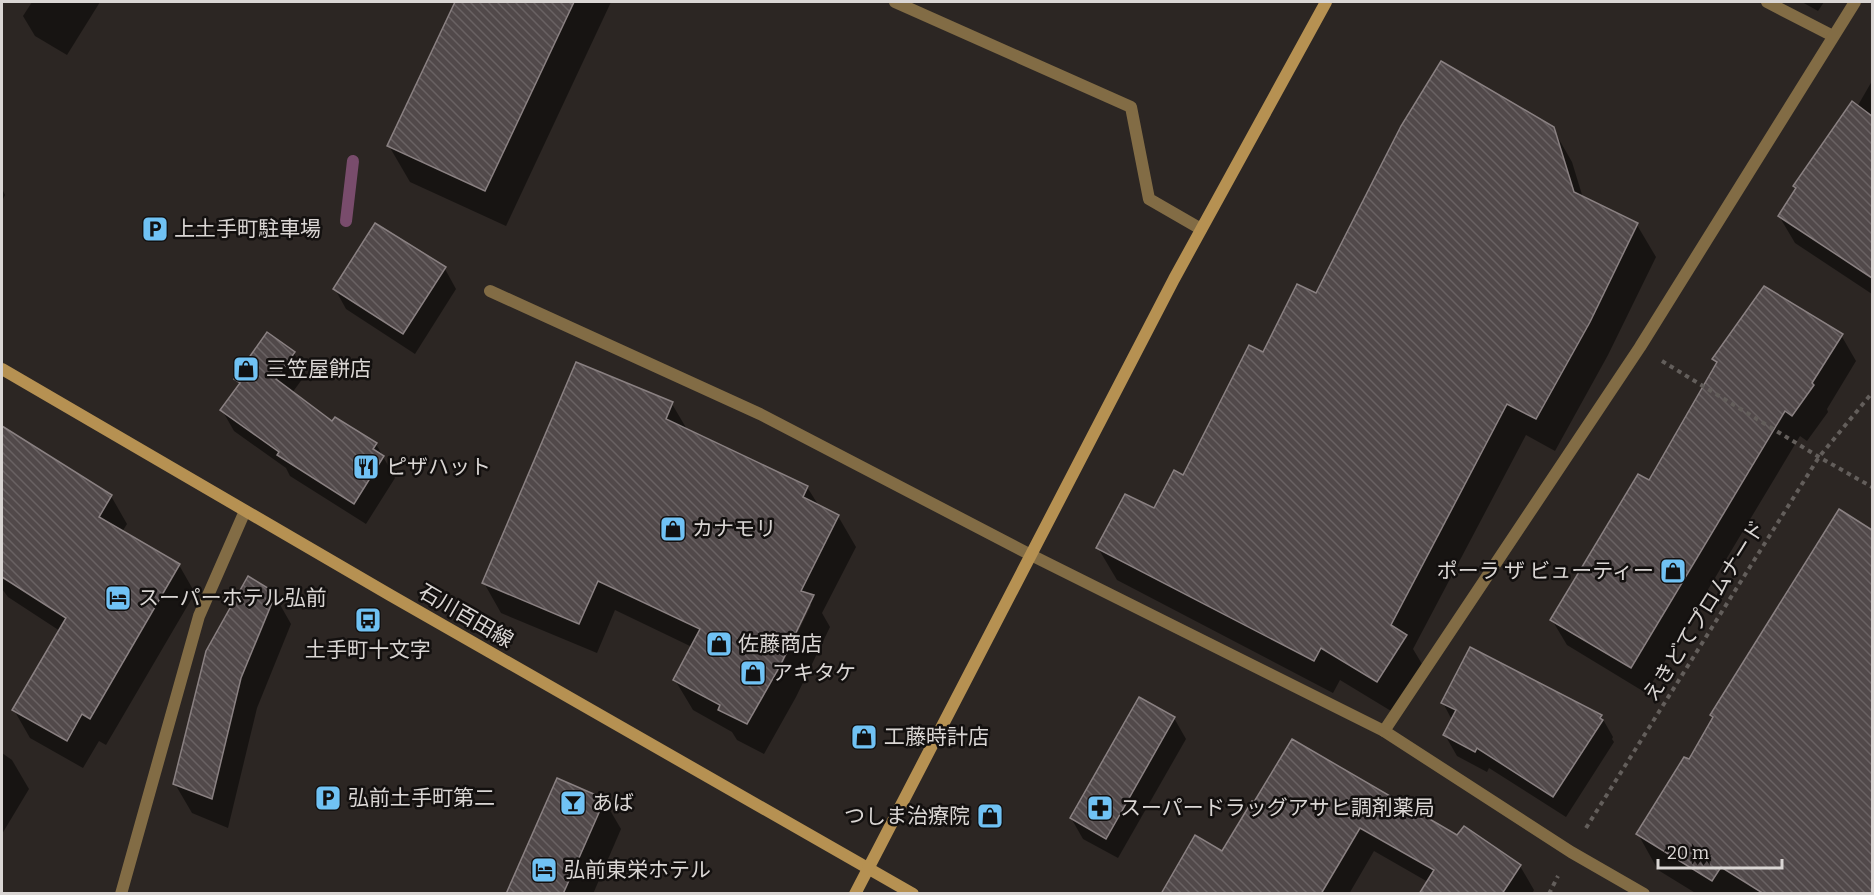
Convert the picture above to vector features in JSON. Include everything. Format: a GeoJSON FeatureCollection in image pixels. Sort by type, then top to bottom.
{"type":"FeatureCollection","features":[{"type":"Feature","properties":{"kind":"main road"},"geometry":{"type":"LineString","coordinates":[[855,894],[1201,229],[1326,2]]}},
{"type":"Feature","properties":{"kind":"main road","name":"石川百田線"},"geometry":{"type":"LineString","coordinates":[[2,369],[913,894]]}},
{"type":"Feature","properties":{"kind":"street"},"geometry":{"type":"LineString","coordinates":[[895,2],[1131,107],[1149,199],[1201,229]]}},
{"type":"Feature","properties":{"kind":"street"},"geometry":{"type":"LineString","coordinates":[[1767,2],[1833,36]]}},
{"type":"Feature","properties":{"kind":"street"},"geometry":{"type":"LineString","coordinates":[[1384,731],[1640,347],[1855,2]]}},
{"type":"Feature","properties":{"kind":"street"},"geometry":{"type":"LineString","coordinates":[[490,291],[760,414],[1031,555],[1384,731],[1570,852],[1644,894]]}},
{"type":"Feature","properties":{"kind":"street"},"geometry":{"type":"LineString","coordinates":[[121,894],[199,616],[245,511]]}},
{"type":"Feature","properties":{"kind":"path"},"geometry":{"type":"LineString","coordinates":[[1640,347],[1872,487]]}},
{"type":"Feature","properties":{"kind":"path","name":"えきどてプロムナード"},"geometry":{"type":"LineString","coordinates":[[1570,852],[1819,457],[1872,393]]}},
{"type":"Feature","properties":{"kind":"building"},"geometry":{"type":"Polygon","coordinates":[[[455,2],[574,2],[485,191],[387,146],[455,2]]]}},
{"type":"Feature","properties":{"kind":"building"},"geometry":{"type":"Polygon","coordinates":[[[1441,61],[1554,127],[1574,192],[1638,223],[1590,322],[1536,419],[1507,404],[1391,625],[1407,635],[1377,682],[1321,648],[1314,661],[1096,548],[1125,494],[1154,508],[1174,470],[1183,475],[1249,345],[1263,352],[1297,284],[1316,293],[1401,126],[1441,61]]]}},
{"type":"Feature","properties":{"kind":"building"},"geometry":{"type":"Polygon","coordinates":[[[1852,101],[1872,116],[1872,278],[1778,216],[1796,188],[1793,186],[1852,101]]]}},
{"type":"Feature","properties":{"kind":"building"},"geometry":{"type":"Polygon","coordinates":[[[375,223],[446,267],[403,334],[333,289],[375,223]]]}},
{"type":"Feature","properties":{"kind":"building"},"geometry":{"type":"Polygon","coordinates":[[[1764,286],[1843,334],[1812,383],[1814,385],[1792,416],[1785,411],[1631,668],[1550,620],[1638,474],[1649,480],[1717,362],[1712,359],[1764,286]]]}},
{"type":"Feature","properties":{"kind":"building"},"geometry":{"type":"Polygon","coordinates":[[[267,332],[295,352],[276,379],[332,421],[335,417],[377,443],[373,449],[384,456],[354,504],[277,455],[279,452],[220,410],[240,383],[234,379],[267,332]]]}},
{"type":"Feature","properties":{"kind":"building"},"geometry":{"type":"Polygon","coordinates":[[[576,362],[673,402],[666,419],[808,486],[803,497],[839,515],[801,591],[814,595],[780,666],[747,724],[718,710],[720,705],[673,680],[700,629],[598,581],[579,624],[482,583],[576,362]]]}},
{"type":"Feature","properties":{"kind":"building"},"geometry":{"type":"Polygon","coordinates":[[[2,426],[112,495],[99,517],[180,564],[90,719],[82,714],[67,741],[12,710],[66,618],[2,577],[2,426]]]}},
{"type":"Feature","properties":{"kind":"building"},"geometry":{"type":"Polygon","coordinates":[[[1839,509],[1872,530],[1872,894],[1764,894],[1721,867],[1712,881],[1636,834],[1684,757],[1689,759],[1713,717],[1710,715],[1839,509]]]}},
{"type":"Feature","properties":{"kind":"building"},"geometry":{"type":"Polygon","coordinates":[[[248,576],[276,593],[241,678],[212,799],[173,784],[206,651],[248,576]]]}},
{"type":"Feature","properties":{"kind":"building"},"geometry":{"type":"Polygon","coordinates":[[[1470,647],[1602,715],[1600,718],[1603,720],[1553,797],[1477,748],[1475,752],[1443,735],[1456,710],[1441,703],[1470,647]]]}},
{"type":"Feature","properties":{"kind":"building"},"geometry":{"type":"Polygon","coordinates":[[[1139,697],[1175,717],[1106,839],[1070,818],[1139,697]]]}},
{"type":"Feature","properties":{"kind":"building"},"geometry":{"type":"Polygon","coordinates":[[[1292,739],[1457,835],[1464,826],[1521,865],[1502,894],[1419,894],[1434,870],[1360,828],[1321,894],[1161,894],[1195,835],[1222,851],[1292,739]]]}},
{"type":"Feature","properties":{"kind":"building"},"geometry":{"type":"Polygon","coordinates":[[[557,778],[605,799],[563,894],[506,894],[557,778]]]}},
{"type":"Feature","properties":{"kind":"waterway"},"geometry":{"type":"LineString","coordinates":[[346,221],[353,161]]}},
{"type":"Feature","properties":{"kind":"place","name":"上土手町駐車場"},"geometry":{"type":"Point","coordinates":[155,229]}},
{"type":"Feature","properties":{"kind":"place","name":"三笠屋餅店"},"geometry":{"type":"Point","coordinates":[246,369]}},
{"type":"Feature","properties":{"kind":"place","name":"ピザハット"},"geometry":{"type":"Point","coordinates":[366,467]}},
{"type":"Feature","properties":{"kind":"place","name":"カナモリ"},"geometry":{"type":"Point","coordinates":[673,529]}},
{"type":"Feature","properties":{"kind":"place","name":"ポーラ ザ ビューティー"},"geometry":{"type":"Point","coordinates":[1673,571]}},
{"type":"Feature","properties":{"kind":"place","name":"スーパーホテル弘前"},"geometry":{"type":"Point","coordinates":[118,598]}},
{"type":"Feature","properties":{"kind":"place","name":"土手町十文字"},"geometry":{"type":"Point","coordinates":[368,620]}},
{"type":"Feature","properties":{"kind":"place","name":"佐藤商店"},"geometry":{"type":"Point","coordinates":[719,644]}},
{"type":"Feature","properties":{"kind":"place","name":"アキタケ"},"geometry":{"type":"Point","coordinates":[753,673]}},
{"type":"Feature","properties":{"kind":"place","name":"工藤時計店"},"geometry":{"type":"Point","coordinates":[864,737]}},
{"type":"Feature","properties":{"kind":"place","name":"弘前土手町第二"},"geometry":{"type":"Point","coordinates":[328,798]}},
{"type":"Feature","properties":{"kind":"place","name":"あば"},"geometry":{"type":"Point","coordinates":[573,803]}},
{"type":"Feature","properties":{"kind":"place","name":"スーパードラッグアサヒ調剤薬局"},"geometry":{"type":"Point","coordinates":[1100,808]}},
{"type":"Feature","properties":{"kind":"place","name":"つしま治療院"},"geometry":{"type":"Point","coordinates":[990,816]}},
{"type":"Feature","properties":{"kind":"place","name":"弘前東栄ホテル"},"geometry":{"type":"Point","coordinates":[544,870]}}]}
